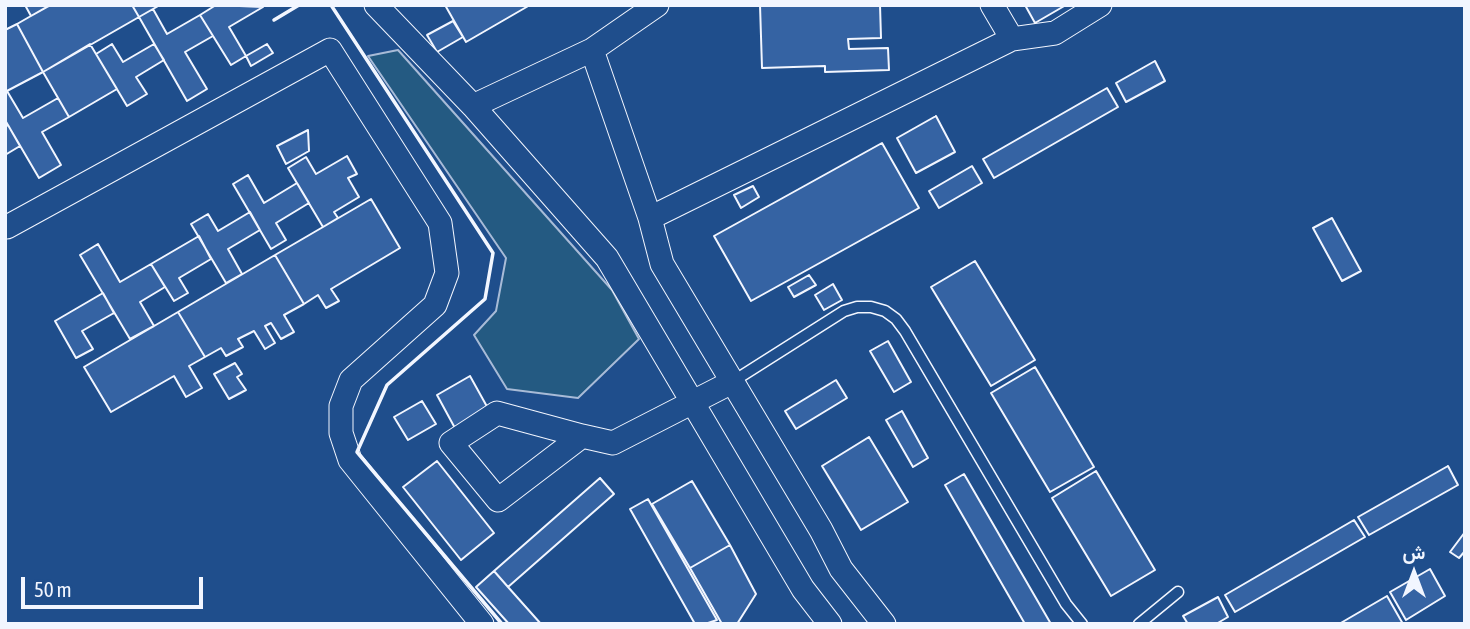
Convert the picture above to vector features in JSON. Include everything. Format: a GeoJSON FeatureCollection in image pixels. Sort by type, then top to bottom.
{"type":"FeatureCollection","features":[{"type":"Feature","properties":{"kind":"street"},"geometry":{"type":"LineString","coordinates":[[376,5],[473,106],[607,258],[803,589],[830,624]]}},
{"type":"Feature","properties":{"kind":"street"},"geometry":{"type":"LineString","coordinates":[[473,106],[592,50],[657,5]]}},
{"type":"Feature","properties":{"kind":"street"},"geometry":{"type":"LineString","coordinates":[[992,5],[1012,39]]}},
{"type":"Feature","properties":{"kind":"street"},"geometry":{"type":"LineString","coordinates":[[650,218],[1012,39],[1055,33],[1100,5]]}},
{"type":"Feature","properties":{"kind":"street"},"geometry":{"type":"LineString","coordinates":[[7,227],[330,50],[440,223],[447,273],[435,305],[351,380],[341,406],[341,433],[350,460],[482,624]]}},
{"type":"Feature","properties":{"kind":"street"},"geometry":{"type":"LineString","coordinates":[[592,50],[650,218],[662,264],[821,530],[841,569],[884,624]]}},
{"type":"Feature","properties":{"kind":"street"},"geometry":{"type":"LineString","coordinates":[[582,436],[499,500],[451,443],[497,413],[613,443],[732,382]]}},
{"type":"Feature","properties":{"kind":"lane"},"geometry":{"type":"LineString","coordinates":[[732,382],[844,311],[857,307],[885,311],[896,319],[905,331],[1066,604],[1082,624]]}},
{"type":"Feature","properties":{"kind":"lane"},"geometry":{"type":"LineString","coordinates":[[1139,624],[1178,592]]}},
{"type":"Feature","properties":{"kind":"shaded area"},"geometry":{"type":"Polygon","coordinates":[[[398,50],[612,290],[639,339],[578,398],[507,389],[474,335],[496,311],[506,258],[368,56],[398,50]]]}},
{"type":"Feature","properties":{"kind":"building"},"geometry":{"type":"Polygon","coordinates":[[[25,5],[49,5],[49,6],[31,16],[25,5]]]}},
{"type":"Feature","properties":{"kind":"building"},"geometry":{"type":"Polygon","coordinates":[[[50,5],[132,5],[139,17],[43,72],[17,24],[50,5]]]}},
{"type":"Feature","properties":{"kind":"building"},"geometry":{"type":"Polygon","coordinates":[[[132,5],[160,5],[139,17],[132,5]]]}},
{"type":"Feature","properties":{"kind":"building"},"geometry":{"type":"Polygon","coordinates":[[[216,5],[263,7],[229,27],[246,56],[231,65],[200,15],[216,5]]]}},
{"type":"Feature","properties":{"kind":"building"},"geometry":{"type":"Polygon","coordinates":[[[445,5],[530,5],[466,42],[445,5]]]}},
{"type":"Feature","properties":{"kind":"building"},"geometry":{"type":"Polygon","coordinates":[[[760,5],[880,5],[881,38],[848,39],[849,49],[888,48],[889,70],[825,72],[825,66],[762,68],[760,5]]]}},
{"type":"Feature","properties":{"kind":"building"},"geometry":{"type":"Polygon","coordinates":[[[1025,5],[1066,5],[1035,23],[1025,5]]]}},
{"type":"Feature","properties":{"kind":"building"},"geometry":{"type":"Polygon","coordinates":[[[153,9],[167,34],[200,15],[213,36],[185,52],[207,89],[187,101],[139,17],[153,9]]]}},
{"type":"Feature","properties":{"kind":"building"},"geometry":{"type":"Polygon","coordinates":[[[453,21],[463,37],[437,52],[427,35],[453,21]]]}},
{"type":"Feature","properties":{"kind":"building"},"geometry":{"type":"Polygon","coordinates":[[[17,24],[43,72],[5,92],[5,30],[17,24]]]}},
{"type":"Feature","properties":{"kind":"building"},"geometry":{"type":"Polygon","coordinates":[[[90,44],[117,89],[69,117],[43,72],[90,44]]]}},
{"type":"Feature","properties":{"kind":"building"},"geometry":{"type":"Polygon","coordinates":[[[112,44],[123,62],[154,44],[164,60],[136,77],[147,94],[127,106],[96,54],[112,44]]]}},
{"type":"Feature","properties":{"kind":"building"},"geometry":{"type":"Polygon","coordinates":[[[267,44],[273,53],[251,66],[246,56],[267,44]]]}},
{"type":"Feature","properties":{"kind":"building"},"geometry":{"type":"Polygon","coordinates":[[[1155,61],[1165,81],[1126,102],[1116,83],[1155,61]]]}},
{"type":"Feature","properties":{"kind":"building"},"geometry":{"type":"Polygon","coordinates":[[[1107,88],[1118,107],[994,178],[983,159],[1107,88]]]}},
{"type":"Feature","properties":{"kind":"building"},"geometry":{"type":"Polygon","coordinates":[[[7,91],[23,118],[58,98],[69,117],[42,132],[61,165],[39,178],[5,120],[7,91]]]}},
{"type":"Feature","properties":{"kind":"building"},"geometry":{"type":"Polygon","coordinates":[[[936,116],[955,152],[916,173],[897,138],[936,116]]]}},
{"type":"Feature","properties":{"kind":"building"},"geometry":{"type":"Polygon","coordinates":[[[8,125],[20,146],[5,155],[5,127],[8,125]]]}},
{"type":"Feature","properties":{"kind":"building"},"geometry":{"type":"Polygon","coordinates":[[[308,130],[309,151],[286,164],[277,146],[308,130]]]}},
{"type":"Feature","properties":{"kind":"building"},"geometry":{"type":"Polygon","coordinates":[[[882,143],[919,208],[751,301],[714,236],[882,143]]]}},
{"type":"Feature","properties":{"kind":"building"},"geometry":{"type":"Polygon","coordinates":[[[347,156],[357,174],[348,178],[359,197],[334,212],[338,218],[323,227],[288,168],[306,157],[316,174],[347,156]]]}},
{"type":"Feature","properties":{"kind":"building"},"geometry":{"type":"Polygon","coordinates":[[[972,166],[982,183],[939,208],[929,191],[972,166]]]}},
{"type":"Feature","properties":{"kind":"building"},"geometry":{"type":"Polygon","coordinates":[[[248,175],[264,203],[297,183],[309,203],[276,223],[286,240],[271,249],[233,184],[248,175]]]}},
{"type":"Feature","properties":{"kind":"building"},"geometry":{"type":"Polygon","coordinates":[[[753,186],[759,197],[741,208],[734,195],[753,186]]]}},
{"type":"Feature","properties":{"kind":"building"},"geometry":{"type":"Polygon","coordinates":[[[371,199],[400,248],[331,289],[339,301],[326,308],[318,295],[304,304],[275,255],[371,199]]]}},
{"type":"Feature","properties":{"kind":"building"},"geometry":{"type":"Polygon","coordinates":[[[250,212],[260,230],[228,249],[242,274],[226,283],[191,224],[208,214],[218,231],[250,212]]]}},
{"type":"Feature","properties":{"kind":"building"},"geometry":{"type":"Polygon","coordinates":[[[1332,218],[1361,271],[1342,281],[1313,228],[1332,218]]]}},
{"type":"Feature","properties":{"kind":"building"},"geometry":{"type":"Polygon","coordinates":[[[199,236],[211,259],[179,278],[188,293],[174,301],[151,264],[199,236]]]}},
{"type":"Feature","properties":{"kind":"building"},"geometry":{"type":"Polygon","coordinates":[[[98,244],[120,282],[151,264],[165,287],[140,302],[154,326],[130,339],[80,255],[98,244]]]}},
{"type":"Feature","properties":{"kind":"building"},"geometry":{"type":"Polygon","coordinates":[[[275,255],[304,304],[284,315],[294,332],[281,339],[271,323],[265,326],[275,343],[265,349],[254,331],[238,339],[243,347],[226,356],[221,348],[205,357],[178,312],[275,255]]]}},
{"type":"Feature","properties":{"kind":"building"},"geometry":{"type":"Polygon","coordinates":[[[975,261],[1035,360],[991,386],[931,287],[975,261]]]}},
{"type":"Feature","properties":{"kind":"building"},"geometry":{"type":"Polygon","coordinates":[[[809,275],[816,285],[794,297],[788,287],[809,275]]]}},
{"type":"Feature","properties":{"kind":"building"},"geometry":{"type":"Polygon","coordinates":[[[833,284],[842,300],[824,310],[815,295],[833,284]]]}},
{"type":"Feature","properties":{"kind":"building"},"geometry":{"type":"Polygon","coordinates":[[[103,293],[114,313],[82,331],[93,349],[76,358],[55,321],[103,293]]]}},
{"type":"Feature","properties":{"kind":"building"},"geometry":{"type":"Polygon","coordinates":[[[178,312],[205,357],[189,366],[202,388],[186,397],[174,376],[111,412],[84,367],[178,312]]]}},
{"type":"Feature","properties":{"kind":"building"},"geometry":{"type":"Polygon","coordinates":[[[888,341],[911,382],[894,392],[870,351],[888,341]]]}},
{"type":"Feature","properties":{"kind":"building"},"geometry":{"type":"Polygon","coordinates":[[[235,363],[242,374],[237,377],[246,390],[229,399],[214,374],[235,363]]]}},
{"type":"Feature","properties":{"kind":"building"},"geometry":{"type":"Polygon","coordinates":[[[1035,367],[1094,467],[1050,492],[991,393],[1035,367]]]}},
{"type":"Feature","properties":{"kind":"building"},"geometry":{"type":"Polygon","coordinates":[[[470,376],[490,412],[456,430],[437,395],[470,376]]]}},
{"type":"Feature","properties":{"kind":"building"},"geometry":{"type":"Polygon","coordinates":[[[836,380],[847,398],[796,429],[785,411],[836,380]]]}},
{"type":"Feature","properties":{"kind":"building"},"geometry":{"type":"Polygon","coordinates":[[[422,401],[436,424],[408,440],[394,417],[422,401]]]}},
{"type":"Feature","properties":{"kind":"building"},"geometry":{"type":"Polygon","coordinates":[[[902,411],[928,458],[913,467],[886,420],[902,411]]]}},
{"type":"Feature","properties":{"kind":"building"},"geometry":{"type":"Polygon","coordinates":[[[869,437],[908,502],[861,530],[822,466],[869,437]]]}},
{"type":"Feature","properties":{"kind":"building"},"geometry":{"type":"Polygon","coordinates":[[[437,461],[494,533],[461,560],[403,487],[437,461]]]}},
{"type":"Feature","properties":{"kind":"building"},"geometry":{"type":"Polygon","coordinates":[[[1448,466],[1458,485],[1369,535],[1358,517],[1448,466]]]}},
{"type":"Feature","properties":{"kind":"building"},"geometry":{"type":"Polygon","coordinates":[[[1096,471],[1155,570],[1111,596],[1052,498],[1096,471]]]}},
{"type":"Feature","properties":{"kind":"building"},"geometry":{"type":"Polygon","coordinates":[[[964,474],[1051,624],[1025,624],[945,485],[964,474]]]}},
{"type":"Feature","properties":{"kind":"building"},"geometry":{"type":"Polygon","coordinates":[[[600,478],[614,494],[508,587],[494,571],[600,478]]]}},
{"type":"Feature","properties":{"kind":"building"},"geometry":{"type":"Polygon","coordinates":[[[692,481],[730,545],[690,568],[652,504],[692,481]]]}},
{"type":"Feature","properties":{"kind":"building"},"geometry":{"type":"Polygon","coordinates":[[[648,499],[717,620],[695,624],[630,509],[648,499]]]}},
{"type":"Feature","properties":{"kind":"building"},"geometry":{"type":"Polygon","coordinates":[[[1354,520],[1365,537],[1235,612],[1225,595],[1354,520]]]}},
{"type":"Feature","properties":{"kind":"building"},"geometry":{"type":"Polygon","coordinates":[[[1465,532],[1465,551],[1459,558],[1450,552],[1465,532]]]}},
{"type":"Feature","properties":{"kind":"building"},"geometry":{"type":"Polygon","coordinates":[[[730,545],[756,594],[737,624],[722,624],[690,568],[730,545]]]}},
{"type":"Feature","properties":{"kind":"building"},"geometry":{"type":"Polygon","coordinates":[[[1430,569],[1445,596],[1406,620],[1390,592],[1430,569]]]}},
{"type":"Feature","properties":{"kind":"building"},"geometry":{"type":"Polygon","coordinates":[[[494,571],[541,624],[509,624],[476,587],[494,571]]]}},
{"type":"Feature","properties":{"kind":"building"},"geometry":{"type":"Polygon","coordinates":[[[1387,596],[1403,624],[1339,624],[1387,596]]]}},
{"type":"Feature","properties":{"kind":"building"},"geometry":{"type":"Polygon","coordinates":[[[1218,597],[1228,617],[1216,624],[1188,624],[1183,616],[1218,597]]]}},
{"type":"Feature","properties":{"kind":"wall"},"geometry":{"type":"LineString","coordinates":[[274,20],[299,5]]}},
{"type":"Feature","properties":{"kind":"wall"},"geometry":{"type":"LineString","coordinates":[[331,5],[493,253],[485,299],[387,385],[357,452],[502,624]]}}]}
